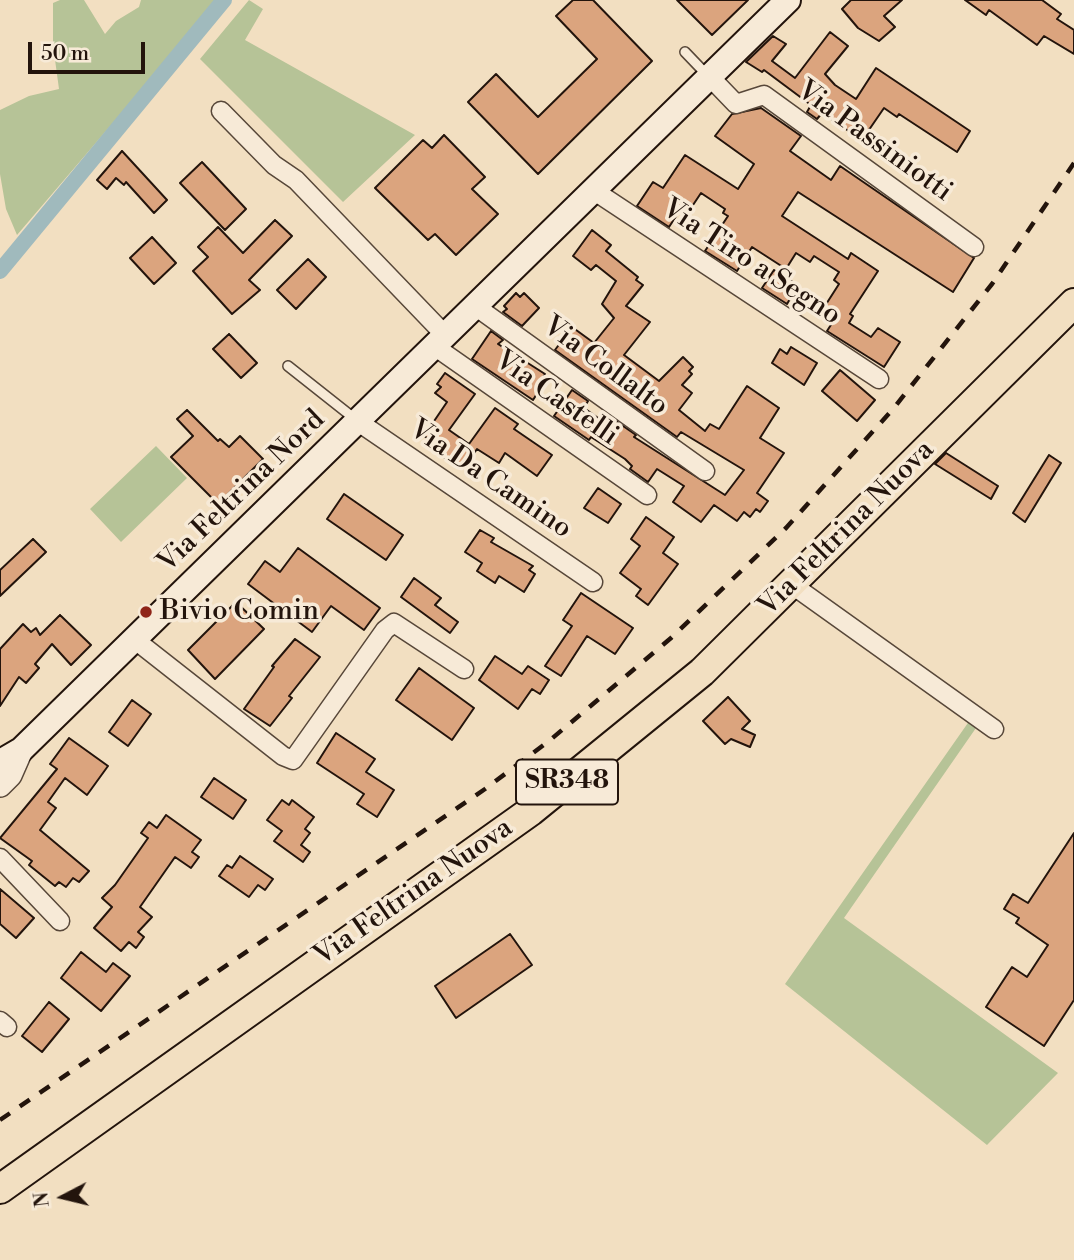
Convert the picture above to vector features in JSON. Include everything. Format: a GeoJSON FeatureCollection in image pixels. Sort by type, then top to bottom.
{"type":"FeatureCollection","features":[{"type":"Feature","properties":{"kind":"main road","name":"Via Feltrina Nord"},"geometry":{"type":"LineString","coordinates":[[10,756],[134,639],[788,0]]}},
{"type":"Feature","properties":{"kind":"main road","name":"Via Feltrina Nuova"},"geometry":{"type":"LineString","coordinates":[[0,1189],[531,811],[702,672],[1074,303]]}},
{"type":"Feature","properties":{"kind":"street","name":"Via Passiniotti"},"geometry":{"type":"LineString","coordinates":[[710,77],[736,104],[764,95],[974,247]]}},
{"type":"Feature","properties":{"kind":"street"},"geometry":{"type":"LineString","coordinates":[[221,111],[274,165],[296,180],[440,341]]}},
{"type":"Feature","properties":{"kind":"street","name":"Via Tiro a Segno"},"geometry":{"type":"LineString","coordinates":[[593,190],[879,379]]}},
{"type":"Feature","properties":{"kind":"street","name":"Via Collalto"},"geometry":{"type":"LineString","coordinates":[[475,306],[705,471]]}},
{"type":"Feature","properties":{"kind":"street","name":"Via Castelli"},"geometry":{"type":"LineString","coordinates":[[440,341],[647,495]]}},
{"type":"Feature","properties":{"kind":"street","name":"Via Da Camino"},"geometry":{"type":"LineString","coordinates":[[357,421],[593,582]]}},
{"type":"Feature","properties":{"kind":"street"},"geometry":{"type":"LineString","coordinates":[[791,584],[994,729]]}},
{"type":"Feature","properties":{"kind":"street"},"geometry":{"type":"LineString","coordinates":[[134,639],[283,756],[293,760],[385,630],[394,623],[464,669]]}},
{"type":"Feature","properties":{"kind":"street","name":"Via Feltrina Nord"},"geometry":{"type":"LineString","coordinates":[[0,785],[10,775],[10,756]]}},
{"type":"Feature","properties":{"kind":"street"},"geometry":{"type":"LineString","coordinates":[[0,858],[60,921]]}},
{"type":"Feature","properties":{"kind":"lane"},"geometry":{"type":"LineString","coordinates":[[685,52],[710,77]]}},
{"type":"Feature","properties":{"kind":"lane"},"geometry":{"type":"LineString","coordinates":[[288,366],[357,421]]}},
{"type":"Feature","properties":{"kind":"green space"},"geometry":{"type":"Polygon","coordinates":[[[60,0],[84,0],[105,34],[116,21],[139,7],[141,0],[218,0],[17,235],[6,209],[0,174],[0,110],[29,96],[59,89],[53,45],[53,3],[60,0]]]}},
{"type":"Feature","properties":{"kind":"green space"},"geometry":{"type":"Polygon","coordinates":[[[249,0],[263,9],[245,40],[415,135],[343,202],[200,59],[249,0]]]}},
{"type":"Feature","properties":{"kind":"green space"},"geometry":{"type":"Polygon","coordinates":[[[156,446],[187,478],[121,542],[90,509],[156,446]]]}},
{"type":"Feature","properties":{"kind":"green space"},"geometry":{"type":"Polygon","coordinates":[[[977,710],[985,715],[844,918],[1058,1073],[987,1145],[785,984],[977,710]]]}},
{"type":"Feature","properties":{"kind":"building"},"geometry":{"type":"Polygon","coordinates":[[[573,0],[593,0],[652,61],[538,174],[468,102],[496,74],[538,117],[597,59],[556,16],[573,0]]]}},
{"type":"Feature","properties":{"kind":"building"},"geometry":{"type":"Polygon","coordinates":[[[677,0],[748,0],[712,35],[677,0]]]}},
{"type":"Feature","properties":{"kind":"building"},"geometry":{"type":"Polygon","coordinates":[[[851,0],[902,0],[884,16],[895,27],[879,41],[858,28],[842,9],[851,0]]]}},
{"type":"Feature","properties":{"kind":"building"},"geometry":{"type":"Polygon","coordinates":[[[965,0],[1042,0],[1061,14],[1057,19],[1074,30],[1074,54],[1044,36],[1037,45],[989,10],[986,15],[965,0]]]}},
{"type":"Feature","properties":{"kind":"building"},"geometry":{"type":"Polygon","coordinates":[[[830,32],[848,46],[825,74],[835,85],[856,99],[876,68],[970,131],[957,152],[899,114],[897,117],[884,108],[862,140],[822,113],[817,119],[807,112],[811,105],[764,70],[762,72],[746,62],[773,36],[786,44],[772,61],[795,78],[830,32]]]}},
{"type":"Feature","properties":{"kind":"building"},"geometry":{"type":"Polygon","coordinates":[[[761,108],[801,136],[790,151],[831,180],[840,166],[974,258],[953,292],[798,192],[782,216],[848,259],[851,253],[878,271],[850,314],[853,316],[849,323],[871,337],[878,328],[900,342],[884,367],[827,331],[836,317],[823,309],[839,284],[834,280],[839,272],[814,256],[810,262],[796,253],[786,269],[752,247],[737,271],[705,251],[728,216],[723,213],[725,209],[701,193],[691,208],[684,204],[669,227],[637,206],[653,182],[663,188],[685,155],[738,189],[754,164],[715,136],[732,114],[761,108]]]}},
{"type":"Feature","properties":{"kind":"building"},"geometry":{"type":"Polygon","coordinates":[[[444,135],[485,177],[472,189],[498,214],[456,255],[435,234],[428,240],[375,188],[423,140],[432,148],[444,135]]]}},
{"type":"Feature","properties":{"kind":"building"},"geometry":{"type":"Polygon","coordinates":[[[122,151],[167,200],[154,213],[126,182],[124,185],[116,178],[107,189],[97,180],[122,151]]]}},
{"type":"Feature","properties":{"kind":"building"},"geometry":{"type":"Polygon","coordinates":[[[202,162],[246,209],[225,230],[180,183],[202,162]]]}},
{"type":"Feature","properties":{"kind":"building"},"geometry":{"type":"Polygon","coordinates":[[[275,220],[292,236],[249,280],[260,290],[232,314],[193,271],[208,257],[198,247],[218,227],[243,253],[275,220]]]}},
{"type":"Feature","properties":{"kind":"building"},"geometry":{"type":"Polygon","coordinates":[[[592,230],[611,245],[606,251],[638,277],[636,280],[643,285],[626,306],[650,322],[624,355],[659,381],[683,357],[693,367],[689,371],[692,374],[682,385],[692,393],[679,410],[705,431],[710,424],[719,429],[747,386],[779,408],[760,438],[784,453],[757,493],[768,501],[760,512],[756,509],[750,517],[744,512],[737,521],[714,505],[701,522],[673,502],[684,486],[657,469],[648,482],[630,469],[632,466],[625,459],[591,437],[589,440],[554,416],[572,390],[588,401],[584,408],[608,425],[613,419],[636,435],[634,437],[725,495],[744,470],[681,432],[677,437],[555,350],[572,327],[594,343],[614,318],[602,304],[616,281],[596,265],[591,270],[573,256],[592,230]]]}},
{"type":"Feature","properties":{"kind":"building"},"geometry":{"type":"Polygon","coordinates":[[[152,237],[176,263],[154,284],[130,258],[152,237]]]}},
{"type":"Feature","properties":{"kind":"building"},"geometry":{"type":"Polygon","coordinates":[[[308,259],[326,277],[296,309],[277,290],[308,259]]]}},
{"type":"Feature","properties":{"kind":"building"},"geometry":{"type":"Polygon","coordinates":[[[774,270],[798,285],[787,304],[762,288],[774,270]]]}},
{"type":"Feature","properties":{"kind":"building"},"geometry":{"type":"Polygon","coordinates":[[[516,293],[520,297],[524,293],[539,308],[522,326],[503,312],[507,309],[504,306],[516,293]]]}},
{"type":"Feature","properties":{"kind":"building"},"geometry":{"type":"Polygon","coordinates":[[[491,331],[503,340],[498,344],[545,374],[542,379],[545,381],[533,400],[472,359],[491,331]]]}},
{"type":"Feature","properties":{"kind":"building"},"geometry":{"type":"Polygon","coordinates":[[[229,334],[257,363],[241,378],[213,349],[229,334]]]}},
{"type":"Feature","properties":{"kind":"building"},"geometry":{"type":"Polygon","coordinates":[[[791,347],[817,363],[804,385],[772,363],[780,349],[787,354],[791,347]]]}},
{"type":"Feature","properties":{"kind":"building"},"geometry":{"type":"Polygon","coordinates":[[[840,370],[875,400],[857,421],[822,391],[840,370]]]}},
{"type":"Feature","properties":{"kind":"building"},"geometry":{"type":"Polygon","coordinates":[[[445,373],[475,394],[449,430],[469,444],[495,408],[518,424],[514,429],[552,455],[537,476],[505,453],[499,463],[477,449],[463,469],[425,446],[429,439],[424,436],[447,402],[435,393],[441,387],[437,384],[445,373]]]}},
{"type":"Feature","properties":{"kind":"building"},"geometry":{"type":"Polygon","coordinates":[[[187,410],[218,441],[220,439],[229,447],[240,436],[263,459],[218,504],[171,457],[193,436],[177,419],[187,410]]]}},
{"type":"Feature","properties":{"kind":"building"},"geometry":{"type":"Polygon","coordinates":[[[946,453],[998,486],[991,499],[935,464],[946,453]]]}},
{"type":"Feature","properties":{"kind":"building"},"geometry":{"type":"Polygon","coordinates":[[[1049,455],[1061,463],[1025,522],[1013,513],[1049,455]]]}},
{"type":"Feature","properties":{"kind":"building"},"geometry":{"type":"Polygon","coordinates":[[[598,488],[621,504],[608,523],[584,508],[598,488]]]}},
{"type":"Feature","properties":{"kind":"building"},"geometry":{"type":"Polygon","coordinates":[[[344,494],[403,535],[386,560],[327,519],[344,494]]]}},
{"type":"Feature","properties":{"kind":"building"},"geometry":{"type":"Polygon","coordinates":[[[646,517],[674,537],[663,553],[678,564],[648,605],[636,596],[641,589],[620,573],[640,546],[631,539],[646,517]]]}},
{"type":"Feature","properties":{"kind":"building"},"geometry":{"type":"Polygon","coordinates":[[[480,530],[494,538],[491,542],[533,566],[529,570],[535,574],[524,592],[499,576],[495,583],[477,571],[482,563],[465,552],[480,530]]]}},
{"type":"Feature","properties":{"kind":"building"},"geometry":{"type":"Polygon","coordinates":[[[33,539],[46,552],[0,596],[0,570],[33,539]]]}},
{"type":"Feature","properties":{"kind":"building"},"geometry":{"type":"Polygon","coordinates":[[[298,548],[380,608],[364,630],[331,606],[312,632],[248,584],[265,561],[280,572],[298,548]]]}},
{"type":"Feature","properties":{"kind":"building"},"geometry":{"type":"Polygon","coordinates":[[[414,578],[441,598],[435,605],[458,622],[450,633],[401,597],[414,578]]]}},
{"type":"Feature","properties":{"kind":"building"},"geometry":{"type":"Polygon","coordinates":[[[581,593],[633,628],[615,654],[587,636],[561,676],[545,666],[572,626],[563,620],[581,593]]]}},
{"type":"Feature","properties":{"kind":"building"},"geometry":{"type":"Polygon","coordinates":[[[236,602],[264,629],[215,679],[188,650],[236,602]]]}},
{"type":"Feature","properties":{"kind":"building"},"geometry":{"type":"Polygon","coordinates":[[[60,615],[91,645],[71,665],[52,644],[35,664],[39,668],[26,683],[19,677],[0,706],[0,649],[23,624],[31,632],[36,628],[40,635],[60,615]]]}},
{"type":"Feature","properties":{"kind":"building"},"geometry":{"type":"Polygon","coordinates":[[[295,639],[320,657],[289,696],[292,698],[270,726],[244,709],[274,667],[272,666],[295,639]]]}},
{"type":"Feature","properties":{"kind":"building"},"geometry":{"type":"Polygon","coordinates":[[[495,656],[522,674],[528,666],[549,680],[540,694],[532,689],[518,709],[479,680],[495,656]]]}},
{"type":"Feature","properties":{"kind":"building"},"geometry":{"type":"Polygon","coordinates":[[[419,668],[474,708],[452,740],[396,700],[419,668]]]}},
{"type":"Feature","properties":{"kind":"building"},"geometry":{"type":"Polygon","coordinates":[[[728,697],[750,721],[742,729],[755,735],[750,747],[731,739],[725,744],[703,721],[728,697]]]}},
{"type":"Feature","properties":{"kind":"building"},"geometry":{"type":"Polygon","coordinates":[[[132,700],[151,714],[128,746],[109,732],[132,700]]]}},
{"type":"Feature","properties":{"kind":"building"},"geometry":{"type":"Polygon","coordinates":[[[336,733],[375,759],[366,772],[394,790],[377,817],[357,804],[364,794],[317,763],[336,733]]]}},
{"type":"Feature","properties":{"kind":"building"},"geometry":{"type":"Polygon","coordinates":[[[69,738],[108,766],[87,795],[65,778],[48,802],[56,808],[40,830],[89,871],[79,882],[73,878],[66,887],[59,882],[55,886],[29,865],[32,861],[0,838],[57,769],[50,764],[69,738]]]}},
{"type":"Feature","properties":{"kind":"building"},"geometry":{"type":"Polygon","coordinates":[[[214,778],[246,800],[233,819],[201,797],[214,778]]]}},
{"type":"Feature","properties":{"kind":"building"},"geometry":{"type":"Polygon","coordinates":[[[282,800],[289,805],[292,800],[314,817],[305,829],[310,833],[301,845],[310,852],[303,862],[274,841],[282,831],[267,820],[282,800]]]}},
{"type":"Feature","properties":{"kind":"building"},"geometry":{"type":"Polygon","coordinates":[[[166,815],[201,840],[192,852],[199,857],[191,868],[175,857],[140,907],[152,917],[138,932],[144,937],[136,948],[129,942],[121,951],[94,928],[112,907],[102,898],[115,885],[148,838],[141,833],[149,822],[157,828],[166,815]]]}},
{"type":"Feature","properties":{"kind":"building"},"geometry":{"type":"Polygon","coordinates":[[[1074,833],[1074,1000],[1044,1046],[986,1007],[1012,967],[1027,977],[1048,945],[1016,923],[1019,918],[1004,909],[1013,894],[1028,903],[1074,833]]]}},
{"type":"Feature","properties":{"kind":"building"},"geometry":{"type":"Polygon","coordinates":[[[240,856],[273,879],[265,890],[258,885],[249,897],[219,876],[227,865],[232,868],[240,856]]]}},
{"type":"Feature","properties":{"kind":"building"},"geometry":{"type":"Polygon","coordinates":[[[0,889],[34,918],[16,938],[0,924],[0,889]]]}},
{"type":"Feature","properties":{"kind":"building"},"geometry":{"type":"Polygon","coordinates":[[[510,934],[532,965],[456,1018],[435,986],[510,934]]]}},
{"type":"Feature","properties":{"kind":"building"},"geometry":{"type":"Polygon","coordinates":[[[81,952],[106,972],[113,963],[130,976],[101,1011],[61,978],[81,952]]]}},
{"type":"Feature","properties":{"kind":"building"},"geometry":{"type":"Polygon","coordinates":[[[49,1002],[69,1019],[42,1052],[22,1036],[49,1002]]]}},
{"type":"Feature","properties":{"kind":"waterway"},"geometry":{"type":"LineString","coordinates":[[0,271],[224,0]]}},
{"type":"Feature","properties":{"kind":"railway"},"geometry":{"type":"LineString","coordinates":[[0,1120],[485,789],[549,741],[671,638],[786,528],[893,409],[992,284],[1074,163]]}},
{"type":"Feature","properties":{"kind":"place","name":"Bivio Comin"},"geometry":{"type":"Point","coordinates":[146,612]}}]}
